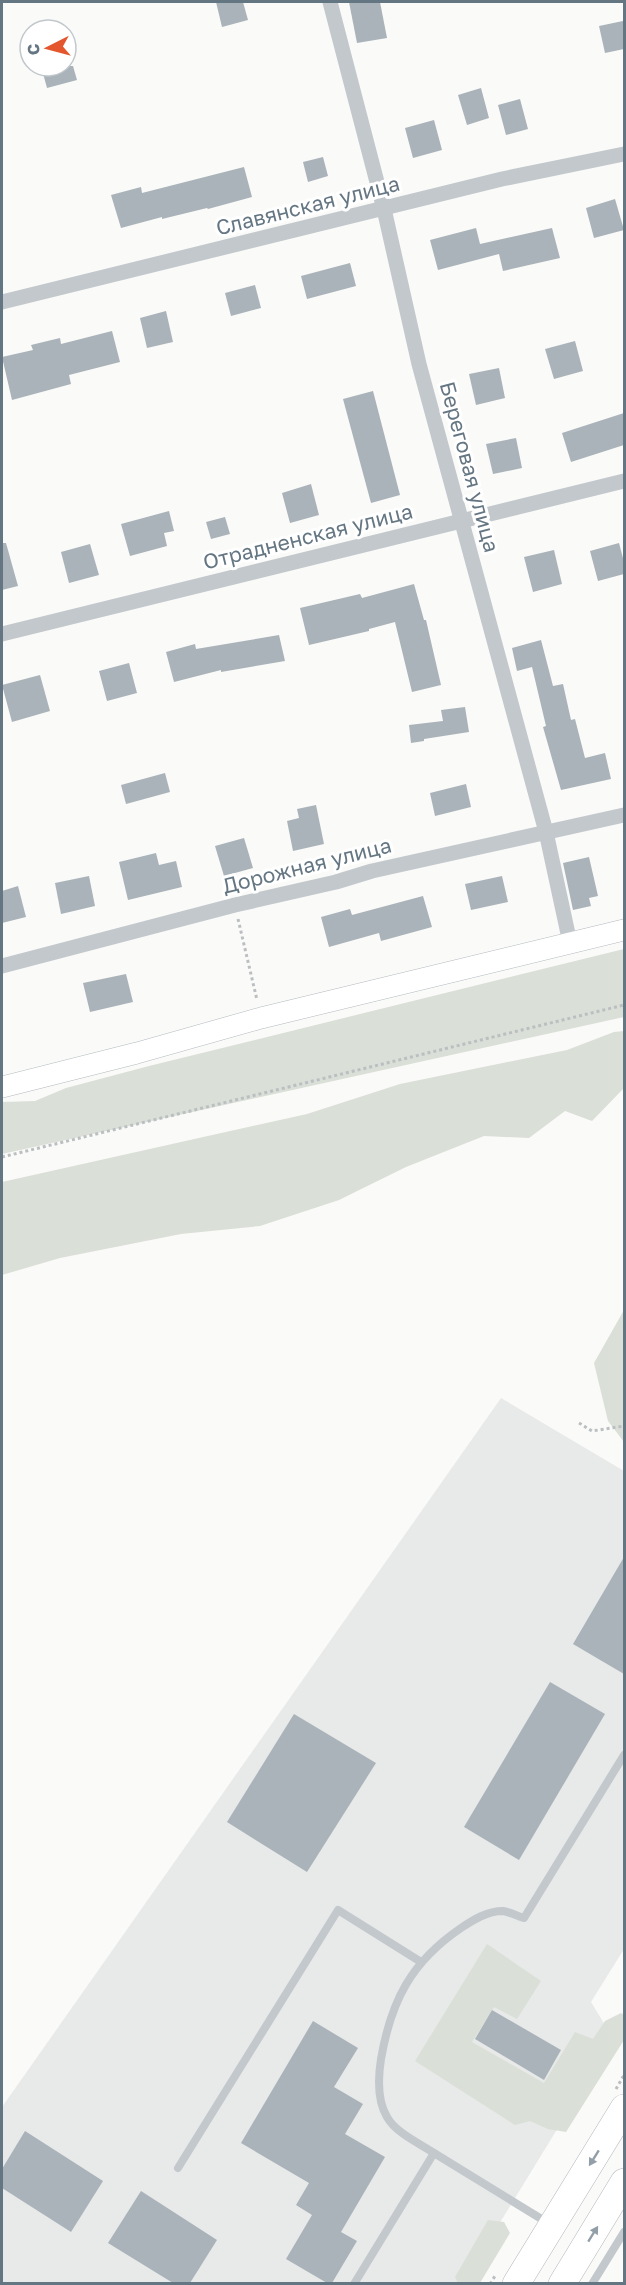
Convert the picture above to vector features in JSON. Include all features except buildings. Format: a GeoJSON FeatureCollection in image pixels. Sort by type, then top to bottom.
{"type":"FeatureCollection","features":[{"type":"Feature","properties":{"kind":"highway"},"geometry":{"type":"LineString","coordinates":[[516,2283],[624,2108]]}},
{"type":"Feature","properties":{"kind":"highway"},"geometry":{"type":"LineString","coordinates":[[562,2283],[624,2182]]}},
{"type":"Feature","properties":{"kind":"street","name":"Береговая улица"},"geometry":{"type":"LineString","coordinates":[[330,2],[384,209],[419,364],[546,832],[570,943]]}},
{"type":"Feature","properties":{"kind":"street","name":"Славянская улица"},"geometry":{"type":"LineString","coordinates":[[2,302],[502,179],[624,154]]}},
{"type":"Feature","properties":{"kind":"street","name":"Отрадненская улица"},"geometry":{"type":"LineString","coordinates":[[2,634],[624,481]]}},
{"type":"Feature","properties":{"kind":"street","name":"Дорожная улица"},"geometry":{"type":"LineString","coordinates":[[2,966],[372,871],[624,815]]}},
{"type":"Feature","properties":{"kind":"street"},"geometry":{"type":"LineString","coordinates":[[2,1087],[137,1053],[261,1018],[624,930]]}},
{"type":"Feature","properties":{"kind":"lane"},"geometry":{"type":"LineString","coordinates":[[552,2225],[396,2128],[381,2104],[380,2067],[394,2005],[421,1962],[439,1943],[477,1917],[503,1911],[524,1918],[624,1755]]}},
{"type":"Feature","properties":{"kind":"lane"},"geometry":{"type":"LineString","coordinates":[[178,2168],[338,1910],[421,1962]]}},
{"type":"Feature","properties":{"kind":"lane"},"geometry":{"type":"LineString","coordinates":[[354,2283],[434,2153]]}},
{"type":"Feature","properties":{"kind":"lane"},"geometry":{"type":"LineString","coordinates":[[592,2283],[624,2232]]}},
{"type":"Feature","properties":{"kind":"lane"},"geometry":{"type":"LineString","coordinates":[[599,2273],[624,2242]]}},
{"type":"Feature","properties":{"kind":"path"},"geometry":{"type":"LineString","coordinates":[[235,905],[261,1018]]}},
{"type":"Feature","properties":{"kind":"path"},"geometry":{"type":"LineString","coordinates":[[2,1157],[624,1005]]}},
{"type":"Feature","properties":{"kind":"path"},"geometry":{"type":"LineString","coordinates":[[579,1423],[592,1431],[624,1426]]}},
{"type":"Feature","properties":{"kind":"shaded area"},"geometry":{"type":"Polygon","coordinates":[[[624,949],[624,1017],[2,1154],[2,1102],[35,1101],[66,1088],[149,1066],[624,949]]]}},
{"type":"Feature","properties":{"kind":"shaded area"},"geometry":{"type":"Polygon","coordinates":[[[624,1031],[624,1088],[592,1121],[565,1111],[529,1138],[484,1136],[406,1167],[339,1200],[260,1226],[181,1234],[60,1258],[2,1275],[2,1182],[307,1114],[400,1084],[567,1050],[614,1032],[624,1031]]]}},
{"type":"Feature","properties":{"kind":"shaded area"},"geometry":{"type":"Polygon","coordinates":[[[624,1310],[624,1442],[608,1421],[594,1363],[624,1310]]]}},
{"type":"Feature","properties":{"kind":"shaded area"},"geometry":{"type":"Polygon","coordinates":[[[501,1398],[624,1471],[624,1949],[591,2002],[613,2038],[463,2283],[2,2284],[2,2107],[501,1398]]]}},
{"type":"Feature","properties":{"kind":"shaded area"},"geometry":{"type":"Polygon","coordinates":[[[487,1944],[541,1981],[517,2019],[494,2007],[472,2042],[544,2083],[575,2032],[593,2039],[605,2021],[621,2013],[624,2015],[624,2040],[566,2132],[548,2129],[530,2121],[515,2125],[415,2061],[487,1944]]]}},
{"type":"Feature","properties":{"kind":"shaded area"},"geometry":{"type":"Polygon","coordinates":[[[488,2220],[504,2222],[510,2233],[480,2283],[458,2283],[455,2277],[488,2220]]]}}]}
